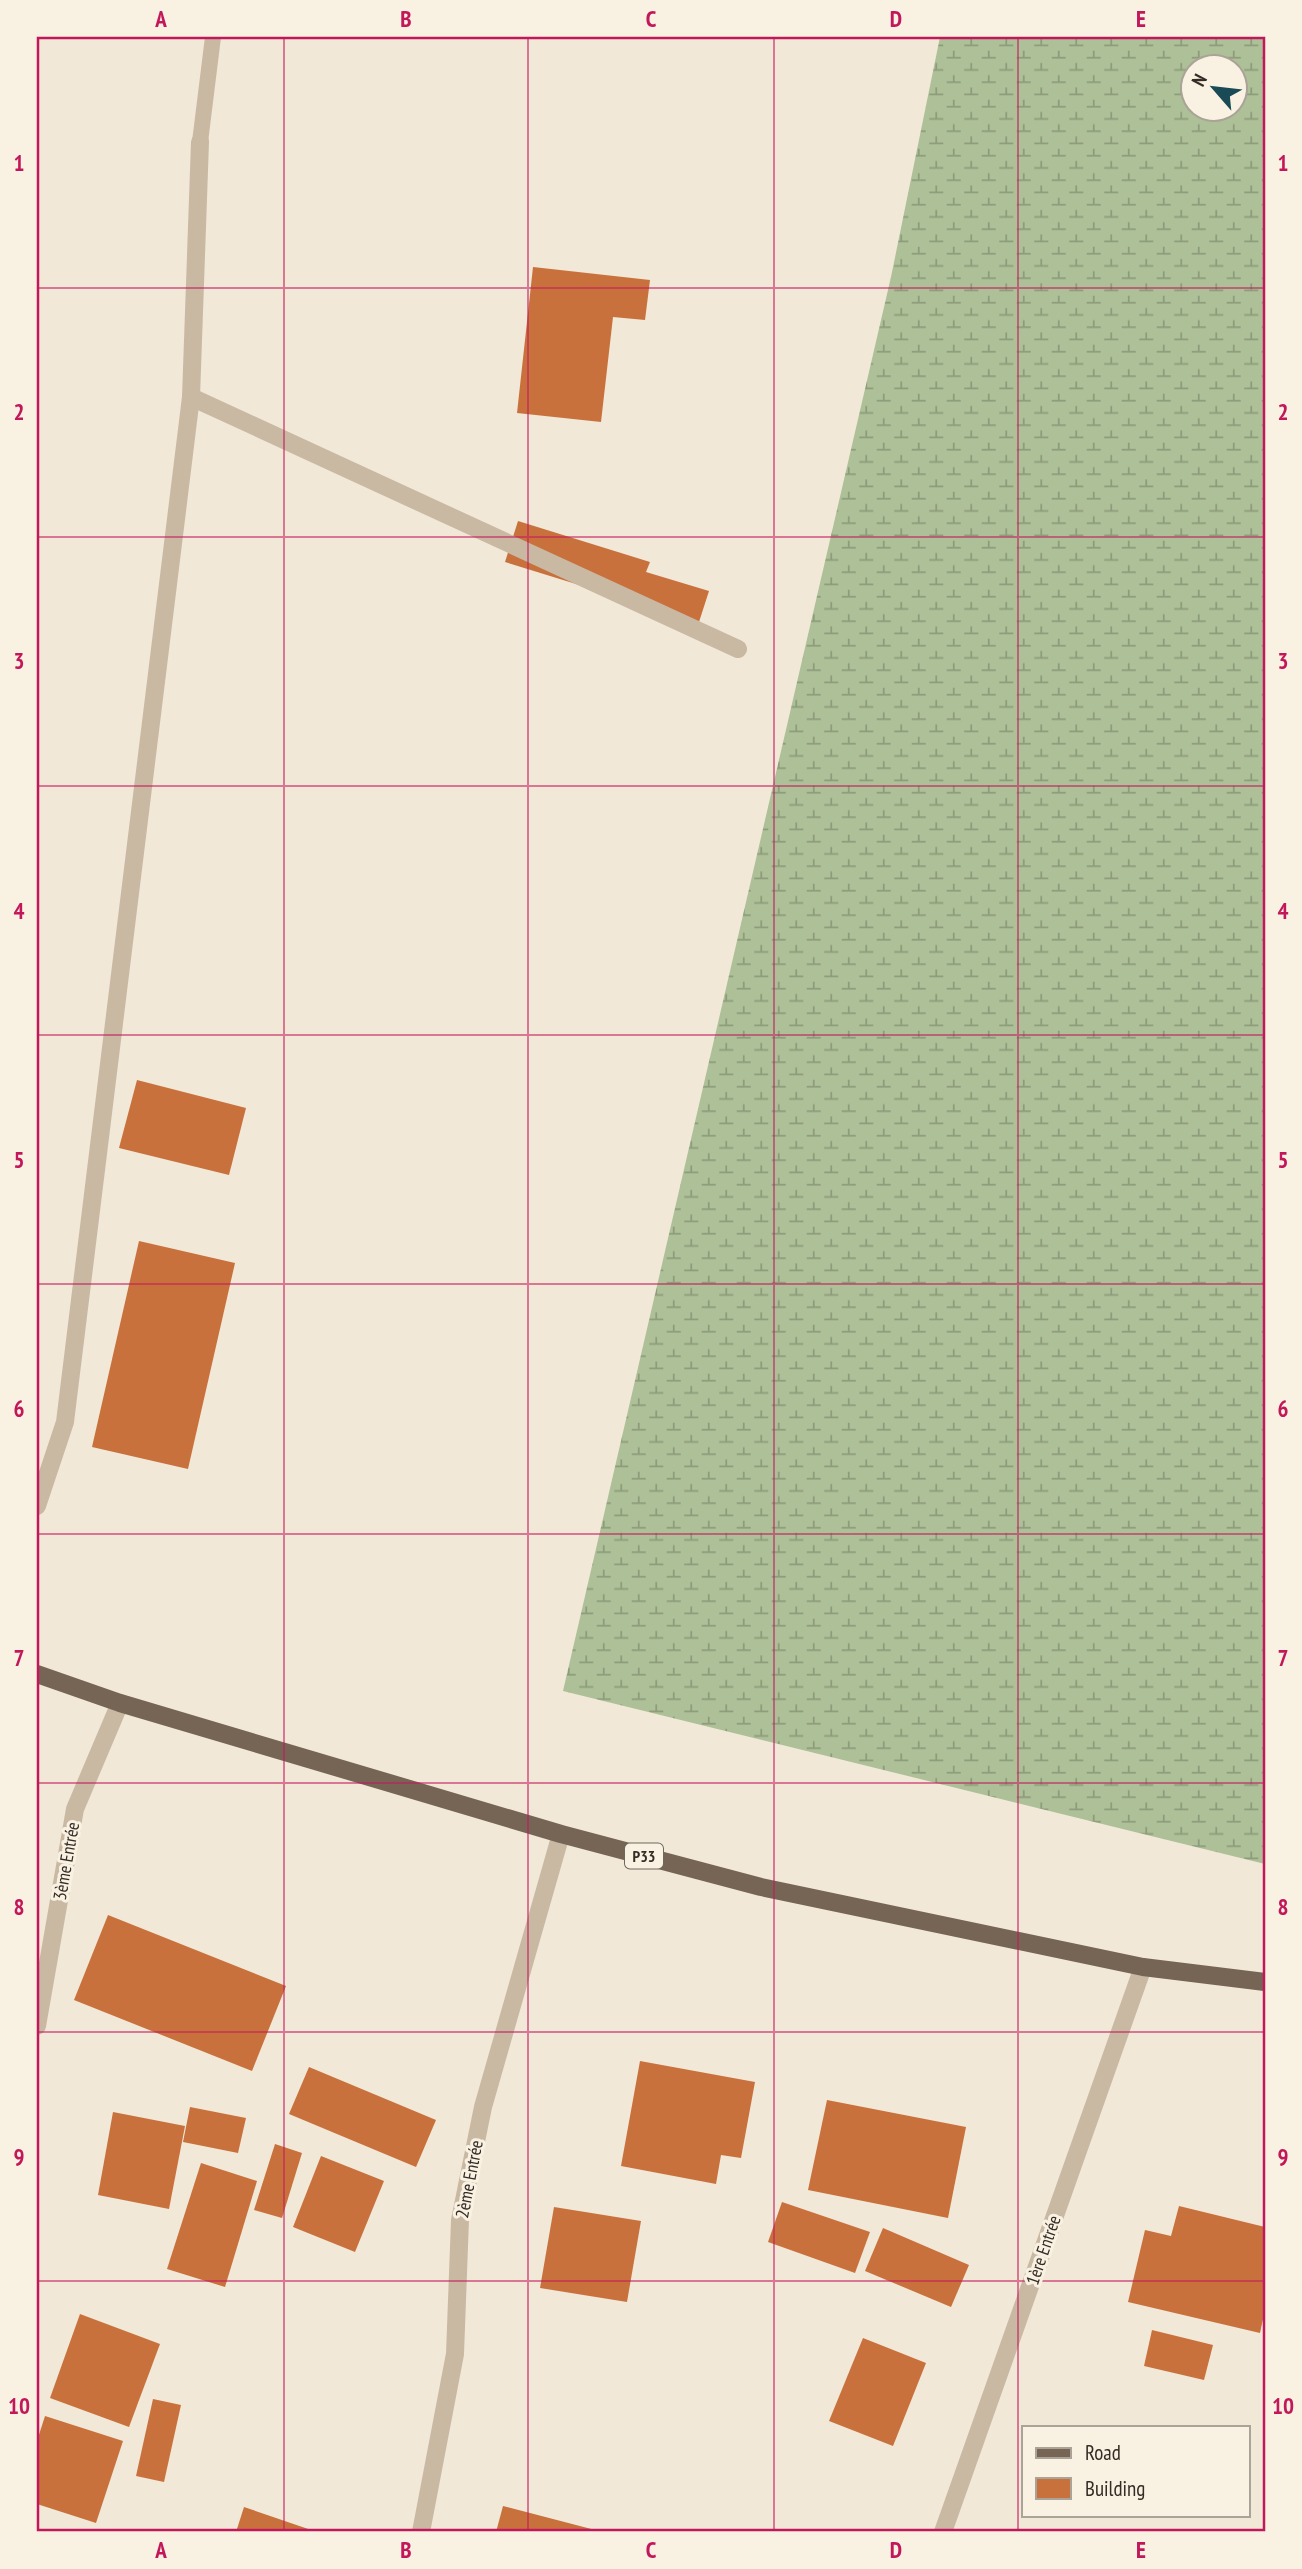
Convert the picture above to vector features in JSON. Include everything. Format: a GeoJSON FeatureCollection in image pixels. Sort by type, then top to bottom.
{"type":"FeatureCollection","features":[{"type":"Feature","properties":{"kind":"main road","name":"P33"},"geometry":{"type":"LineString","coordinates":[[37,1674],[120,1703],[561,1835],[761,1887],[1143,1967],[1265,1982]]}},
{"type":"Feature","properties":{"kind":"street"},"geometry":{"type":"LineString","coordinates":[[37,1506],[65,1422],[191,397],[200,142]]}},
{"type":"Feature","properties":{"kind":"street"},"geometry":{"type":"LineString","coordinates":[[191,397],[738,649]]}},
{"type":"Feature","properties":{"kind":"street","name":"3ème Entrée"},"geometry":{"type":"LineString","coordinates":[[37,2026],[75,1809],[120,1703]]}},
{"type":"Feature","properties":{"kind":"street","name":"2ème Entrée"},"geometry":{"type":"LineString","coordinates":[[421,2532],[455,2354],[460,2220],[483,2107],[561,1835]]}},
{"type":"Feature","properties":{"kind":"street","name":"1ère Entrée"},"geometry":{"type":"LineString","coordinates":[[943,2532],[1143,1967]]}},
{"type":"Feature","properties":{"kind":"lane"},"geometry":{"type":"LineString","coordinates":[[200,142],[213,37]]}},
{"type":"Feature","properties":{"kind":"green space"},"geometry":{"type":"Polygon","coordinates":[[[940,37],[1265,37],[1265,1864],[563,1691],[891,277],[940,37]]]}},
{"type":"Feature","properties":{"kind":"building"},"geometry":{"type":"Polygon","coordinates":[[[533,267],[650,280],[645,320],[613,317],[601,422],[517,413],[533,267]]]}},
{"type":"Feature","properties":{"kind":"building"},"geometry":{"type":"Polygon","coordinates":[[[518,521],[650,562],[646,572],[709,591],[699,622],[505,562],[518,521]]]}},
{"type":"Feature","properties":{"kind":"building"},"geometry":{"type":"Polygon","coordinates":[[[137,1080],[246,1108],[229,1175],[119,1148],[137,1080]]]}},
{"type":"Feature","properties":{"kind":"building"},"geometry":{"type":"Polygon","coordinates":[[[139,1241],[235,1263],[188,1469],[92,1447],[139,1241]]]}},
{"type":"Feature","properties":{"kind":"building"},"geometry":{"type":"Polygon","coordinates":[[[108,1915],[286,1986],[252,2071],[74,2000],[108,1915]]]}},
{"type":"Feature","properties":{"kind":"building"},"geometry":{"type":"Polygon","coordinates":[[[640,2061],[755,2082],[741,2158],[721,2155],[716,2184],[621,2166],[640,2061]]]}},
{"type":"Feature","properties":{"kind":"building"},"geometry":{"type":"Polygon","coordinates":[[[309,2067],[436,2120],[416,2167],[289,2114],[309,2067]]]}},
{"type":"Feature","properties":{"kind":"building"},"geometry":{"type":"Polygon","coordinates":[[[827,2100],[966,2127],[948,2218],[808,2190],[827,2100]]]}},
{"type":"Feature","properties":{"kind":"building"},"geometry":{"type":"Polygon","coordinates":[[[190,2107],[246,2118],[238,2153],[183,2142],[190,2107]]]}},
{"type":"Feature","properties":{"kind":"building"},"geometry":{"type":"Polygon","coordinates":[[[113,2112],[185,2126],[169,2209],[98,2195],[113,2112]]]}},
{"type":"Feature","properties":{"kind":"building"},"geometry":{"type":"Polygon","coordinates":[[[275,2144],[302,2153],[282,2218],[254,2210],[275,2144]]]}},
{"type":"Feature","properties":{"kind":"building"},"geometry":{"type":"Polygon","coordinates":[[[321,2156],[384,2181],[355,2252],[293,2227],[321,2156]]]}},
{"type":"Feature","properties":{"kind":"building"},"geometry":{"type":"Polygon","coordinates":[[[201,2163],[257,2181],[225,2287],[167,2269],[201,2163]]]}},
{"type":"Feature","properties":{"kind":"building"},"geometry":{"type":"Polygon","coordinates":[[[782,2202],[870,2232],[855,2273],[768,2242],[782,2202]]]}},
{"type":"Feature","properties":{"kind":"building"},"geometry":{"type":"Polygon","coordinates":[[[1179,2206],[1265,2227],[1265,2310],[1260,2333],[1128,2302],[1145,2230],[1171,2236],[1179,2206]]]}},
{"type":"Feature","properties":{"kind":"building"},"geometry":{"type":"Polygon","coordinates":[[[554,2207],[641,2221],[627,2302],[540,2288],[554,2207]]]}},
{"type":"Feature","properties":{"kind":"building"},"geometry":{"type":"Polygon","coordinates":[[[883,2228],[969,2265],[951,2307],[865,2271],[883,2228]]]}},
{"type":"Feature","properties":{"kind":"building"},"geometry":{"type":"Polygon","coordinates":[[[80,2314],[160,2344],[129,2427],[50,2398],[80,2314]]]}},
{"type":"Feature","properties":{"kind":"building"},"geometry":{"type":"Polygon","coordinates":[[[1152,2330],[1213,2345],[1204,2380],[1144,2366],[1152,2330]]]}},
{"type":"Feature","properties":{"kind":"building"},"geometry":{"type":"Polygon","coordinates":[[[863,2338],[926,2363],[893,2446],[829,2421],[863,2338]]]}},
{"type":"Feature","properties":{"kind":"building"},"geometry":{"type":"Polygon","coordinates":[[[153,2399],[181,2405],[164,2482],[136,2476],[153,2399]]]}},
{"type":"Feature","properties":{"kind":"building"},"geometry":{"type":"Polygon","coordinates":[[[45,2416],[123,2441],[96,2523],[37,2504],[37,2441],[45,2416]]]}},
{"type":"Feature","properties":{"kind":"building"},"geometry":{"type":"Polygon","coordinates":[[[503,2506],[599,2531],[496,2532],[503,2506]]]}},
{"type":"Feature","properties":{"kind":"building"},"geometry":{"type":"Polygon","coordinates":[[[244,2507],[317,2532],[236,2532],[244,2507]]]}}]}
